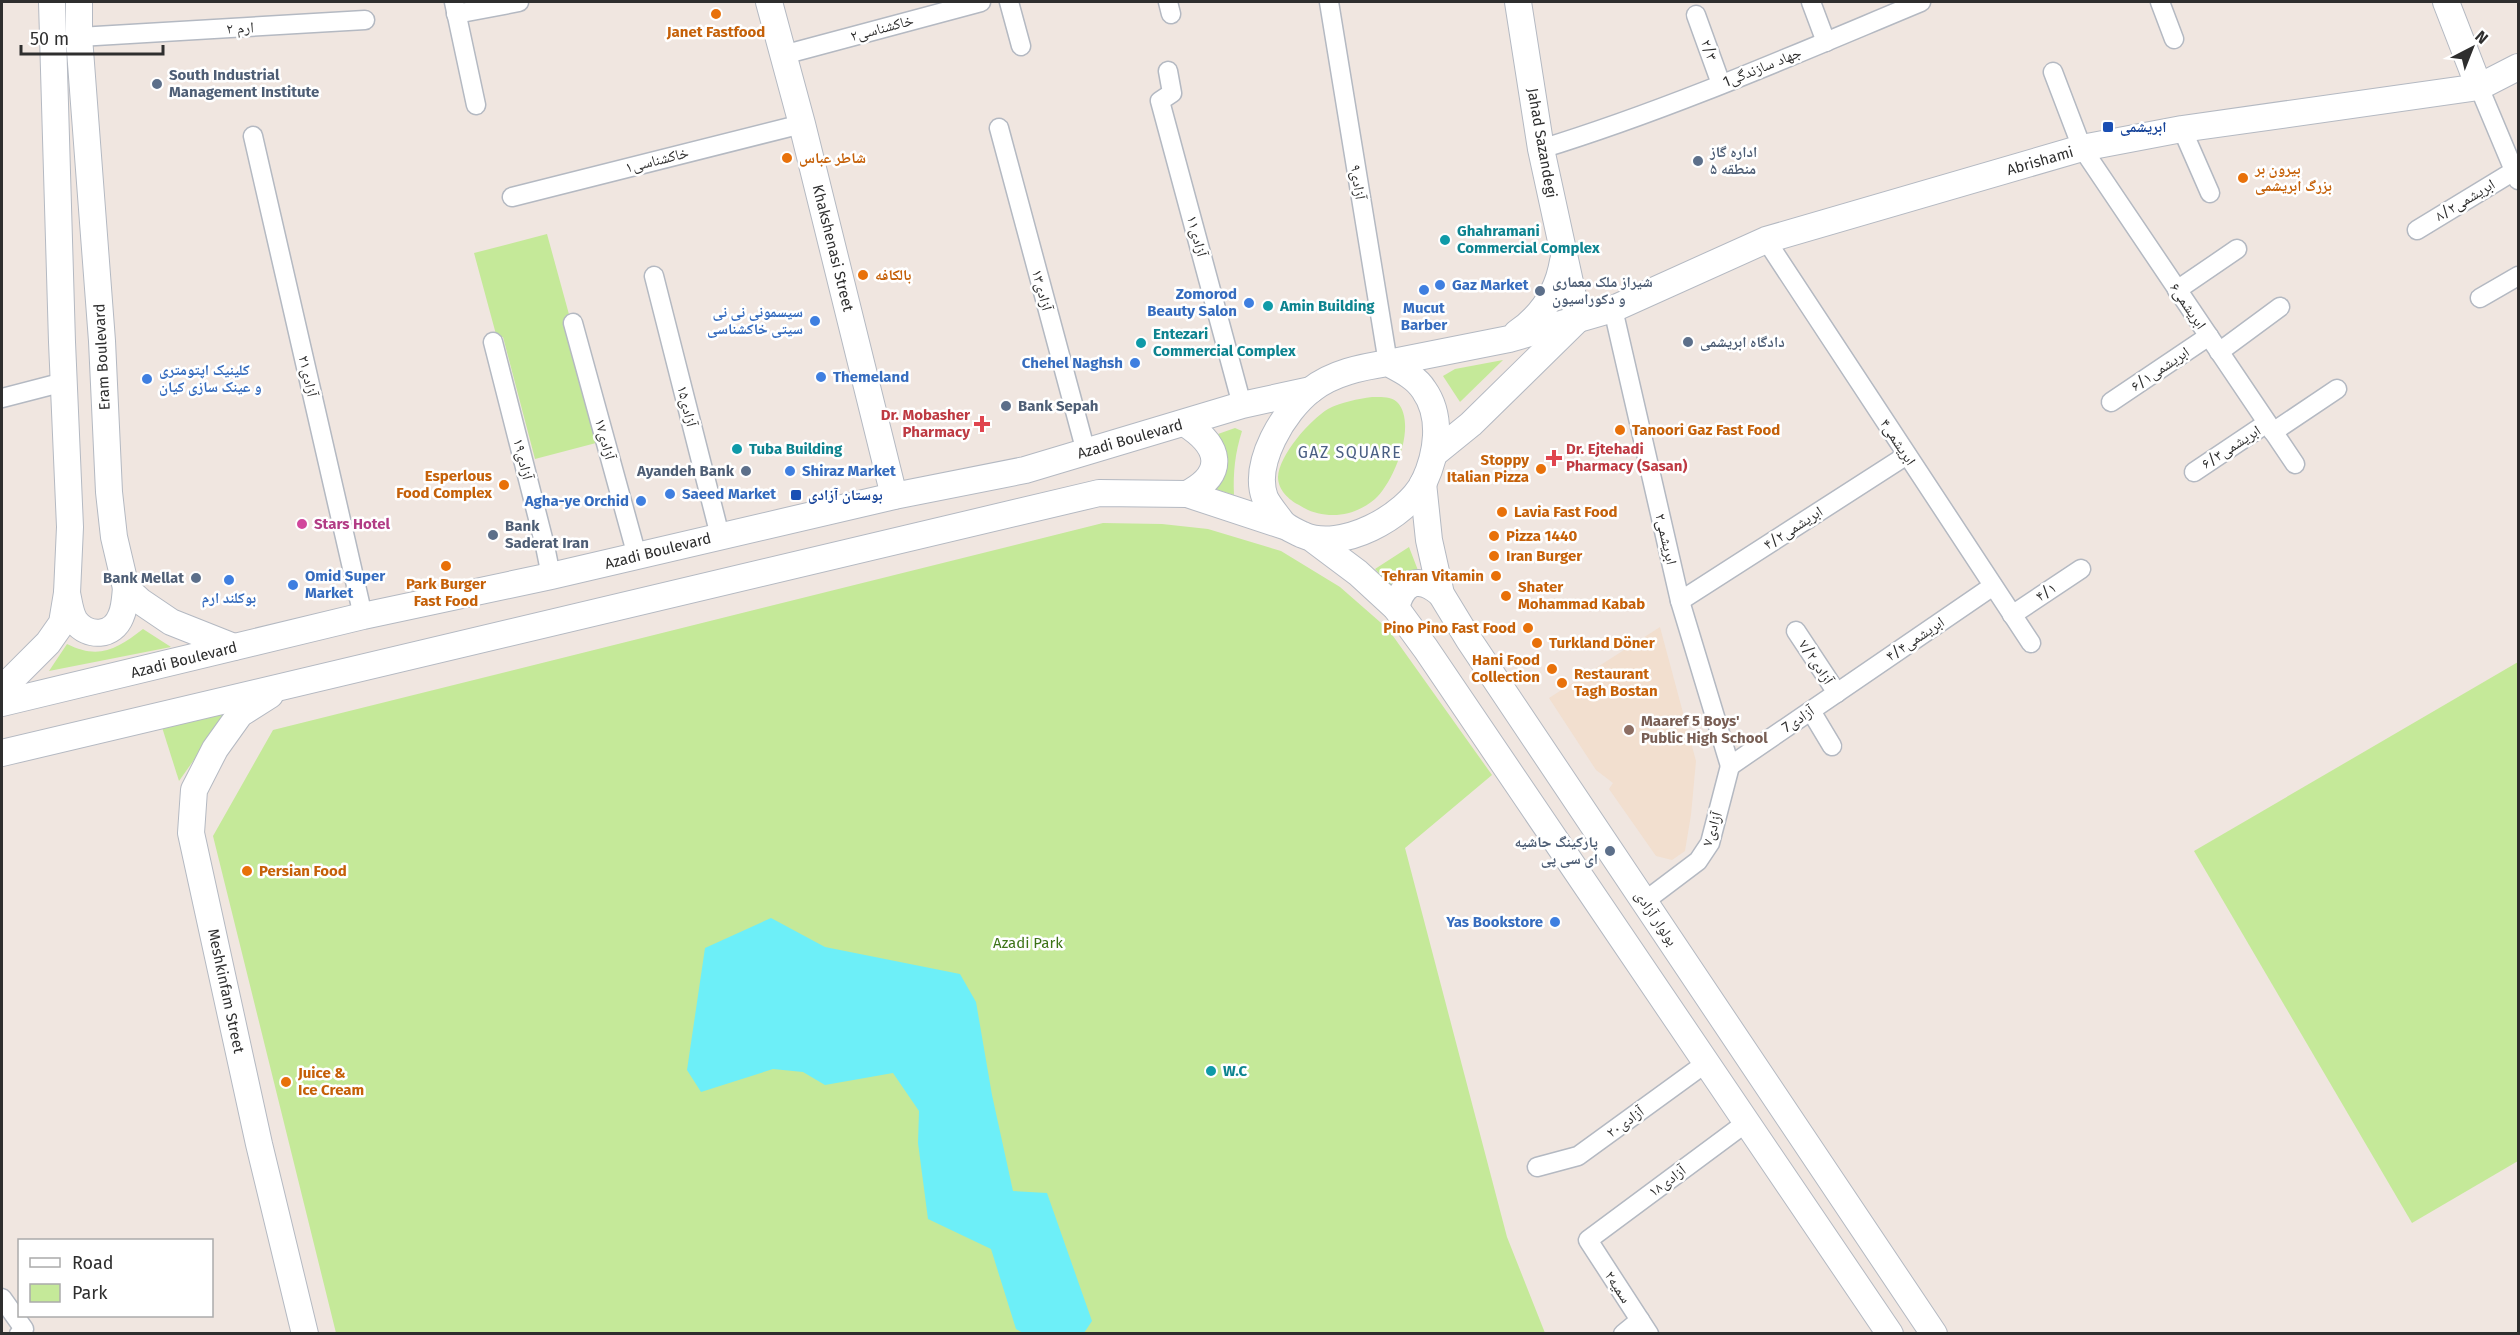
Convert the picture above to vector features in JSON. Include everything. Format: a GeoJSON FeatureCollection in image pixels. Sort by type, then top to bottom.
{"type":"FeatureCollection","features":[{"type":"Feature","properties":{"kind":"main road"},"geometry":{"type":"LineString","coordinates":[[2,689],[48,643],[62,623],[67,593],[70,527],[52,2]]}},
{"type":"Feature","properties":{"kind":"main road","name":"Eram Boulevard"},"geometry":{"type":"LineString","coordinates":[[79,2],[102,341],[109,492],[114,537],[126,588]]}},
{"type":"Feature","properties":{"kind":"main road","name":"Khakshenasi Street"},"geometry":{"type":"LineString","coordinates":[[769,2],[802,123],[894,496]]}},
{"type":"Feature","properties":{"kind":"main road","name":"Jahad Sazandegi"},"geometry":{"type":"LineString","coordinates":[[1518,2],[1541,148],[1578,319]]}},
{"type":"Feature","properties":{"kind":"main road"},"geometry":{"type":"LineString","coordinates":[[2446,2],[2479,87]]}},
{"type":"Feature","properties":{"kind":"main road","name":"Abrishami"},"geometry":{"type":"LineString","coordinates":[[1388,363],[1509,339],[1613,309],[1766,240],[2082,148],[2182,129],[2479,87],[2518,67]]}},
{"type":"Feature","properties":{"kind":"main road"},"geometry":{"type":"LineString","coordinates":[[1509,339],[1530,324],[1544,308],[1555,291],[1563,258]]}},
{"type":"Feature","properties":{"kind":"main road"},"geometry":{"type":"LineString","coordinates":[[1434,454],[1470,424],[1578,319]]}},
{"type":"Feature","properties":{"kind":"main road"},"geometry":{"type":"LineString","coordinates":[[1284,526],[1266,499],[1262,481],[1274,435],[1288,414],[1311,390],[1360,368],[1388,363],[1410,375],[1424,390],[1434,413],[1437,441],[1423,483],[1404,505],[1370,528],[1349,538],[1314,540]]}},
{"type":"Feature","properties":{"kind":"main road","name":"Azadi Boulevard"},"geometry":{"type":"LineString","coordinates":[[2,703],[363,616],[550,576],[894,496],[1025,470],[1186,424],[1242,405],[1311,390]]}},
{"type":"Feature","properties":{"kind":"main road"},"geometry":{"type":"LineString","coordinates":[[1186,424],[1202,434],[1214,454],[1213,466],[1208,478],[1198,488],[1187,494]]}},
{"type":"Feature","properties":{"kind":"main road","name":"بولوار آزادی"},"geometry":{"type":"LineString","coordinates":[[1423,483],[1429,540],[1441,594],[1468,640],[1934,1334]]}},
{"type":"Feature","properties":{"kind":"main road"},"geometry":{"type":"LineString","coordinates":[[2,753],[288,683],[566,620],[1099,493],[1187,494],[1284,526],[1314,540],[1358,573],[1396,608],[1578,871],[1890,1334]]}},
{"type":"Feature","properties":{"kind":"main road"},"geometry":{"type":"LineString","coordinates":[[1396,608],[1400,592],[1413,583],[1429,584],[1441,594]]}},
{"type":"Feature","properties":{"kind":"main road"},"geometry":{"type":"LineString","coordinates":[[67,593],[75,620],[90,633],[99,633],[107,632],[121,618],[126,588]]}},
{"type":"Feature","properties":{"kind":"main road"},"geometry":{"type":"LineString","coordinates":[[126,588],[140,601],[171,622],[234,647]]}},
{"type":"Feature","properties":{"kind":"main road","name":"Meshkinfam Street"},"geometry":{"type":"LineString","coordinates":[[288,683],[240,714],[215,749],[194,790],[191,833],[305,1334]]}},
{"type":"Feature","properties":{"kind":"street"},"geometry":{"type":"LineString","coordinates":[[476,105],[455,8],[519,2]]}},
{"type":"Feature","properties":{"kind":"street","name":"خاکشناسی۲"},"geometry":{"type":"LineString","coordinates":[[783,55],[981,2]]}},
{"type":"Feature","properties":{"kind":"street"},"geometry":{"type":"LineString","coordinates":[[1009,2],[1021,46]]}},
{"type":"Feature","properties":{"kind":"street","name":"آزادی۹"},"geometry":{"type":"LineString","coordinates":[[1329,2],[1388,363]]}},
{"type":"Feature","properties":{"kind":"street"},"geometry":{"type":"LineString","coordinates":[[1811,2],[1826,42]]}},
{"type":"Feature","properties":{"kind":"street","name":"1جهاد سازندگی"},"geometry":{"type":"LineString","coordinates":[[1541,148],[1602,130],[1921,2]]}},
{"type":"Feature","properties":{"kind":"street"},"geometry":{"type":"LineString","coordinates":[[2160,2],[2174,39]]}},
{"type":"Feature","properties":{"kind":"street","name":"۲/۳"},"geometry":{"type":"LineString","coordinates":[[1696,15],[1721,84]]}},
{"type":"Feature","properties":{"kind":"street","name":"ارم ۲"},"geometry":{"type":"LineString","coordinates":[[80,37],[365,20]]}},
{"type":"Feature","properties":{"kind":"street","name":"آزادی۱۱"},"geometry":{"type":"LineString","coordinates":[[1168,71],[1172,93],[1161,101],[1242,405]]}},
{"type":"Feature","properties":{"kind":"street","name":"ابریشمی۶"},"geometry":{"type":"LineString","coordinates":[[2052,72],[2082,148],[2295,464]]}},
{"type":"Feature","properties":{"kind":"street"},"geometry":{"type":"LineString","coordinates":[[2479,87],[2516,176]]}},
{"type":"Feature","properties":{"kind":"street","name":"خاکشناسی۱"},"geometry":{"type":"LineString","coordinates":[[512,197],[802,123]]}},
{"type":"Feature","properties":{"kind":"street","name":"آزادی۱۳"},"geometry":{"type":"LineString","coordinates":[[999,128],[1086,452]]}},
{"type":"Feature","properties":{"kind":"street"},"geometry":{"type":"LineString","coordinates":[[2182,129],[2210,193]]}},
{"type":"Feature","properties":{"kind":"street","name":"آزادی۲۱"},"geometry":{"type":"LineString","coordinates":[[253,136],[363,616]]}},
{"type":"Feature","properties":{"kind":"street","name":"۸/۲ابریشمی"},"geometry":{"type":"LineString","coordinates":[[2417,230],[2516,176]]}},
{"type":"Feature","properties":{"kind":"street","name":"ابریشمی۴"},"geometry":{"type":"LineString","coordinates":[[1766,240],[2031,643]]}},
{"type":"Feature","properties":{"kind":"street"},"geometry":{"type":"LineString","coordinates":[[2178,290],[2236,249]]}},
{"type":"Feature","properties":{"kind":"street","name":"آزادی۱۵"},"geometry":{"type":"LineString","coordinates":[[654,276],[720,536]]}},
{"type":"Feature","properties":{"kind":"street"},"geometry":{"type":"LineString","coordinates":[[2480,298],[2518,276]]}},
{"type":"Feature","properties":{"kind":"street"},"geometry":{"type":"LineString","coordinates":[[2219,352],[2280,307]]}},
{"type":"Feature","properties":{"kind":"street","name":"ابریشمی۲"},"geometry":{"type":"LineString","coordinates":[[1613,309],[1680,601],[1730,766]]}},
{"type":"Feature","properties":{"kind":"street","name":"آزادی۱۷"},"geometry":{"type":"LineString","coordinates":[[573,323],[638,556]]}},
{"type":"Feature","properties":{"kind":"street","name":"۶/۱ابریشمی"},"geometry":{"type":"LineString","coordinates":[[2111,402],[2209,336]]}},
{"type":"Feature","properties":{"kind":"street","name":"آزادی۱۹"},"geometry":{"type":"LineString","coordinates":[[493,342],[545,546],[550,576]]}},
{"type":"Feature","properties":{"kind":"street"},"geometry":{"type":"LineString","coordinates":[[2,398],[64,382]]}},
{"type":"Feature","properties":{"kind":"street","name":"۶/۳ابریشمی"},"geometry":{"type":"LineString","coordinates":[[2194,472],[2337,389]]}},
{"type":"Feature","properties":{"kind":"street","name":"ابریشمی۴/۲"},"geometry":{"type":"LineString","coordinates":[[1680,601],[1906,455]]}},
{"type":"Feature","properties":{"kind":"street","name":"۴/۱"},"geometry":{"type":"LineString","coordinates":[[2012,615],[2081,569]]}},
{"type":"Feature","properties":{"kind":"street","name":"ابریشمی۴/۴"},"geometry":{"type":"LineString","coordinates":[[1837,693],[1993,586]]}},
{"type":"Feature","properties":{"kind":"street","name":"۷/۲آزادی"},"geometry":{"type":"LineString","coordinates":[[1796,631],[1837,693]]}},
{"type":"Feature","properties":{"kind":"street","name":"7آزادی"},"geometry":{"type":"LineString","coordinates":[[1730,766],[1837,693]]}},
{"type":"Feature","properties":{"kind":"street"},"geometry":{"type":"LineString","coordinates":[[1810,711],[1832,746]]}},
{"type":"Feature","properties":{"kind":"street","name":"آزادی۷"},"geometry":{"type":"LineString","coordinates":[[1645,901],[1698,861],[1710,843],[1730,766]]}},
{"type":"Feature","properties":{"kind":"street","name":"آزادی۲۰"},"geometry":{"type":"LineString","coordinates":[[1537,1167],[1578,1156],[1706,1063]]}},
{"type":"Feature","properties":{"kind":"street","name":"آزادی۱۸"},"geometry":{"type":"LineString","coordinates":[[1588,1240],[1747,1122]]}},
{"type":"Feature","properties":{"kind":"street","name":"۲سمیه"},"geometry":{"type":"LineString","coordinates":[[1588,1240],[1644,1327]]}},
{"type":"Feature","properties":{"kind":"street"},"geometry":{"type":"LineString","coordinates":[[2,1298],[24,1329],[19,1334]]}},
{"type":"Feature","properties":{"kind":"street"},"geometry":{"type":"LineString","coordinates":[[1623,1334],[1644,1327]]}},
{"type":"Feature","properties":{"kind":"shaded area","name":"Maaref 5 Boys' Public High School"},"geometry":{"type":"Polygon","coordinates":[[[1660,627],[1696,761],[1685,851],[1672,860],[1656,856],[1609,789],[1613,783],[1596,770],[1549,698],[1660,627]]]}},
{"type":"Feature","properties":{"kind":"green space"},"geometry":{"type":"Polygon","coordinates":[[[547,234],[570,318],[564,320],[596,443],[535,459],[503,337],[497,338],[474,253],[547,234]]]}},
{"type":"Feature","properties":{"kind":"green space"},"geometry":{"type":"Polygon","coordinates":[[[1503,360],[1460,402],[1443,376],[1455,369],[1503,360]]]}},
{"type":"Feature","properties":{"kind":"green space"},"geometry":{"type":"Polygon","coordinates":[[[1372,397],[1386,397],[1396,401],[1403,413],[1405,425],[1401,453],[1382,491],[1375,499],[1361,508],[1339,515],[1315,513],[1292,500],[1282,490],[1278,477],[1284,459],[1297,439],[1313,421],[1328,409],[1372,397]]]}},
{"type":"Feature","properties":{"kind":"green space"},"geometry":{"type":"Polygon","coordinates":[[[1235,428],[1242,431],[1235,463],[1234,495],[1212,488],[1224,448],[1218,434],[1235,428]]]}},
{"type":"Feature","properties":{"kind":"green space","name":"Azadi Park"},"geometry":{"type":"Polygon","coordinates":[[[1103,523],[1162,524],[1208,529],[1281,551],[1340,587],[1388,629],[1492,775],[1405,848],[1507,1237],[1545,1333],[336,1333],[213,836],[273,730],[1103,523]]]}},
{"type":"Feature","properties":{"kind":"green space"},"geometry":{"type":"Polygon","coordinates":[[[1409,547],[1419,573],[1401,573],[1392,587],[1375,569],[1409,547]]]}},
{"type":"Feature","properties":{"kind":"green space"},"geometry":{"type":"Polygon","coordinates":[[[143,629],[171,647],[49,671],[67,644],[78,649],[98,652],[116,647],[143,629]]]}},
{"type":"Feature","properties":{"kind":"green space"},"geometry":{"type":"Polygon","coordinates":[[[2518,662],[2518,1161],[2412,1223],[2194,851],[2518,662]]]}},
{"type":"Feature","properties":{"kind":"green space"},"geometry":{"type":"Polygon","coordinates":[[[237,699],[179,781],[160,721],[237,699]]]}},
{"type":"Feature","properties":{"kind":"water"},"geometry":{"type":"Polygon","coordinates":[[[771,918],[825,947],[960,974],[976,1002],[992,1095],[1013,1191],[1047,1193],[1092,1321],[1084,1333],[1023,1333],[1016,1329],[991,1249],[928,1219],[918,1143],[919,1111],[893,1073],[825,1085],[803,1072],[773,1069],[701,1092],[687,1070],[705,948],[771,918]]]}},
{"type":"Feature","properties":{"kind":"place","name":"Janet Fastfood"},"geometry":{"type":"Point","coordinates":[716,14]}},
{"type":"Feature","properties":{"kind":"place","name":"South Industrial Management Institute"},"geometry":{"type":"Point","coordinates":[157,84]}},
{"type":"Feature","properties":{"kind":"place","name":"ابریشمی"},"geometry":{"type":"Point","coordinates":[2108,127]}},
{"type":"Feature","properties":{"kind":"place","name":"شاطر عباس"},"geometry":{"type":"Point","coordinates":[787,158]}},
{"type":"Feature","properties":{"kind":"place","name":"اداره گاز منطقه ۵"},"geometry":{"type":"Point","coordinates":[1698,161]}},
{"type":"Feature","properties":{"kind":"place","name":"بیرون بر بزرگ ابریشمی"},"geometry":{"type":"Point","coordinates":[2243,178]}},
{"type":"Feature","properties":{"kind":"place","name":"Ghahramani Commercial Complex"},"geometry":{"type":"Point","coordinates":[1445,240]}},
{"type":"Feature","properties":{"kind":"place","name":"بالکافه"},"geometry":{"type":"Point","coordinates":[863,275]}},
{"type":"Feature","properties":{"kind":"place","name":"Gaz Market"},"geometry":{"type":"Point","coordinates":[1440,285]}},
{"type":"Feature","properties":{"kind":"place","name":"Mucut Barber"},"geometry":{"type":"Point","coordinates":[1424,290]}},
{"type":"Feature","properties":{"kind":"place","name":"شیراز ملک معماری و دکوراسیون"},"geometry":{"type":"Point","coordinates":[1540,291]}},
{"type":"Feature","properties":{"kind":"place","name":"Zomorod Beauty Salon"},"geometry":{"type":"Point","coordinates":[1249,303]}},
{"type":"Feature","properties":{"kind":"place","name":"Amin Building"},"geometry":{"type":"Point","coordinates":[1268,306]}},
{"type":"Feature","properties":{"kind":"place","name":"سیسمونی نی نی سیتی خاکشناسی"},"geometry":{"type":"Point","coordinates":[815,321]}},
{"type":"Feature","properties":{"kind":"place","name":"دادگاه ابریشمی"},"geometry":{"type":"Point","coordinates":[1688,342]}},
{"type":"Feature","properties":{"kind":"place","name":"Entezari Commercial Complex"},"geometry":{"type":"Point","coordinates":[1141,343]}},
{"type":"Feature","properties":{"kind":"place","name":"Chehel Naghsh"},"geometry":{"type":"Point","coordinates":[1135,363]}},
{"type":"Feature","properties":{"kind":"place","name":"Themeland"},"geometry":{"type":"Point","coordinates":[821,377]}},
{"type":"Feature","properties":{"kind":"place","name":"کلینیک اپتومتری و عینک سازی کیان"},"geometry":{"type":"Point","coordinates":[147,379]}},
{"type":"Feature","properties":{"kind":"place","name":"Bank Sepah"},"geometry":{"type":"Point","coordinates":[1006,406]}},
{"type":"Feature","properties":{"kind":"place","name":"Dr. Mobasher Pharmacy"},"geometry":{"type":"Point","coordinates":[982,424]}},
{"type":"Feature","properties":{"kind":"place","name":"Tanoori Gaz Fast Food"},"geometry":{"type":"Point","coordinates":[1620,430]}},
{"type":"Feature","properties":{"kind":"place","name":"Tuba Building"},"geometry":{"type":"Point","coordinates":[737,449]}},
{"type":"Feature","properties":{"kind":"place","name":"Dr. Ejtehadi Pharmacy (Sasan)"},"geometry":{"type":"Point","coordinates":[1554,458]}},
{"type":"Feature","properties":{"kind":"place","name":"Stoppy Italian Pizza"},"geometry":{"type":"Point","coordinates":[1541,469]}},
{"type":"Feature","properties":{"kind":"place","name":"Ayandeh Bank"},"geometry":{"type":"Point","coordinates":[746,471]}},
{"type":"Feature","properties":{"kind":"place","name":"Shiraz Market"},"geometry":{"type":"Point","coordinates":[790,471]}},
{"type":"Feature","properties":{"kind":"place","name":"Esperlous Food Complex"},"geometry":{"type":"Point","coordinates":[504,485]}},
{"type":"Feature","properties":{"kind":"place","name":"Saeed Market"},"geometry":{"type":"Point","coordinates":[670,494]}},
{"type":"Feature","properties":{"kind":"place","name":"بوستان آزادی"},"geometry":{"type":"Point","coordinates":[796,495]}},
{"type":"Feature","properties":{"kind":"place","name":"Agha-ye Orchid"},"geometry":{"type":"Point","coordinates":[641,501]}},
{"type":"Feature","properties":{"kind":"place","name":"Lavia Fast Food"},"geometry":{"type":"Point","coordinates":[1502,512]}},
{"type":"Feature","properties":{"kind":"place","name":"Stars Hotel"},"geometry":{"type":"Point","coordinates":[302,524]}},
{"type":"Feature","properties":{"kind":"place","name":"Bank Saderat Iran"},"geometry":{"type":"Point","coordinates":[493,535]}},
{"type":"Feature","properties":{"kind":"place","name":"Pizza 1440"},"geometry":{"type":"Point","coordinates":[1494,536]}},
{"type":"Feature","properties":{"kind":"place","name":"Iran Burger"},"geometry":{"type":"Point","coordinates":[1494,556]}},
{"type":"Feature","properties":{"kind":"place","name":"Park Burger Fast Food"},"geometry":{"type":"Point","coordinates":[446,566]}},
{"type":"Feature","properties":{"kind":"place","name":"Tehran Vitamin"},"geometry":{"type":"Point","coordinates":[1496,576]}},
{"type":"Feature","properties":{"kind":"place","name":"Bank Mellat"},"geometry":{"type":"Point","coordinates":[196,578]}},
{"type":"Feature","properties":{"kind":"place","name":"بوکلند ارم"},"geometry":{"type":"Point","coordinates":[229,580]}},
{"type":"Feature","properties":{"kind":"place","name":"Omid Super Market"},"geometry":{"type":"Point","coordinates":[293,585]}},
{"type":"Feature","properties":{"kind":"place","name":"Shater Mohammad Kabab"},"geometry":{"type":"Point","coordinates":[1506,596]}},
{"type":"Feature","properties":{"kind":"place","name":"Pino Pino Fast Food"},"geometry":{"type":"Point","coordinates":[1528,628]}},
{"type":"Feature","properties":{"kind":"place","name":"Turkland Döner"},"geometry":{"type":"Point","coordinates":[1537,643]}},
{"type":"Feature","properties":{"kind":"place","name":"Hani Food Collection"},"geometry":{"type":"Point","coordinates":[1552,669]}},
{"type":"Feature","properties":{"kind":"place","name":"Restaurant Tagh Bostan"},"geometry":{"type":"Point","coordinates":[1562,683]}},
{"type":"Feature","properties":{"kind":"place","name":"Maaref 5 Boys' Public High School"},"geometry":{"type":"Point","coordinates":[1629,730]}},
{"type":"Feature","properties":{"kind":"place","name":"پارکینگ حاشیه ای سی پی"},"geometry":{"type":"Point","coordinates":[1610,851]}},
{"type":"Feature","properties":{"kind":"place","name":"Persian Food"},"geometry":{"type":"Point","coordinates":[247,871]}},
{"type":"Feature","properties":{"kind":"place","name":"Yas Bookstore"},"geometry":{"type":"Point","coordinates":[1555,922]}},
{"type":"Feature","properties":{"kind":"place","name":"W.C"},"geometry":{"type":"Point","coordinates":[1211,1071]}},
{"type":"Feature","properties":{"kind":"place","name":"Juice & Ice Cream"},"geometry":{"type":"Point","coordinates":[286,1082]}},
{"type":"Feature","properties":{"kind":"district","name":"GAZ SQUARE"},"geometry":{"type":"Point","coordinates":[1350,452]}}]}
